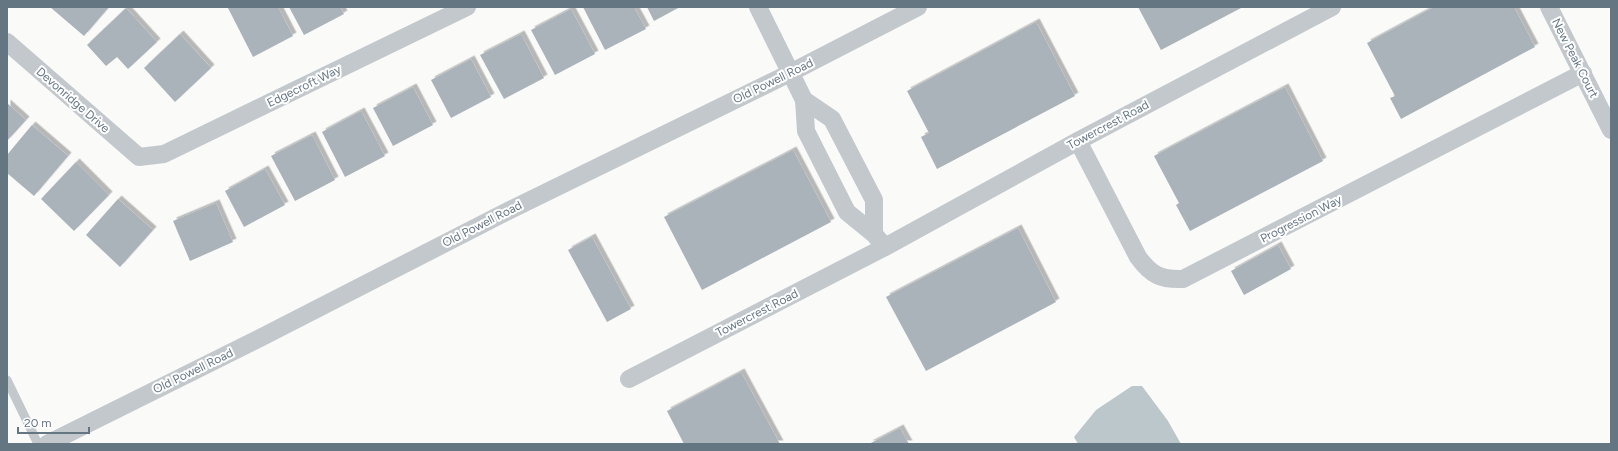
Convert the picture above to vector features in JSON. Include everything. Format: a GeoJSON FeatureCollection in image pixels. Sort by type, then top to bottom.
{"type":"FeatureCollection","features":[{"type":"Feature","properties":{"kind":"street","name":"Edgecroft Way"},"geometry":{"type":"LineString","coordinates":[[139,157],[164,154],[467,7]]}},
{"type":"Feature","properties":{"kind":"street"},"geometry":{"type":"LineString","coordinates":[[758,7],[804,100],[806,131],[847,212],[874,234],[885,248]]}},
{"type":"Feature","properties":{"kind":"street","name":"Old Powell Road"},"geometry":{"type":"LineString","coordinates":[[47,444],[260,338],[508,211],[790,73],[918,7]]}},
{"type":"Feature","properties":{"kind":"street","name":"Towercrest Road"},"geometry":{"type":"LineString","coordinates":[[629,379],[885,248],[1078,141],[1332,7]]}},
{"type":"Feature","properties":{"kind":"street","name":"New Peak Court"},"geometry":{"type":"LineString","coordinates":[[1549,7],[1611,130]]}},
{"type":"Feature","properties":{"kind":"street","name":"Devonridge Drive"},"geometry":{"type":"LineString","coordinates":[[7,42],[139,157]]}},
{"type":"Feature","properties":{"kind":"street","name":"Progression Way"},"geometry":{"type":"LineString","coordinates":[[1078,141],[1138,257],[1146,268],[1158,276],[1166,279],[1183,279],[1583,73]]}},
{"type":"Feature","properties":{"kind":"street"},"geometry":{"type":"LineString","coordinates":[[804,100],[832,119],[874,200],[874,234]]}},
{"type":"Feature","properties":{"kind":"lane"},"geometry":{"type":"LineString","coordinates":[[7,380],[38,444]]}},
{"type":"Feature","properties":{"kind":"shaded area"},"geometry":{"type":"Polygon","coordinates":[[[1132,386],[1142,386],[1168,421],[1181,444],[1078,444],[1074,437],[1096,410],[1132,386]]]}},
{"type":"Feature","properties":{"kind":"building"},"geometry":{"type":"Polygon","coordinates":[[[50,7],[109,7],[84,36],[50,7]]]}},
{"type":"Feature","properties":{"kind":"building"},"geometry":{"type":"Polygon","coordinates":[[[278,7],[293,36],[253,57],[228,8],[278,7]]]}},
{"type":"Feature","properties":{"kind":"building"},"geometry":{"type":"Polygon","coordinates":[[[289,7],[340,7],[344,14],[304,35],[289,7]]]}},
{"type":"Feature","properties":{"kind":"building"},"geometry":{"type":"Polygon","coordinates":[[[583,7],[634,7],[646,29],[605,50],[583,7]]]}},
{"type":"Feature","properties":{"kind":"building"},"geometry":{"type":"Polygon","coordinates":[[[647,7],[680,7],[654,21],[647,7]]]}},
{"type":"Feature","properties":{"kind":"building"},"geometry":{"type":"Polygon","coordinates":[[[1138,7],[1243,7],[1161,50],[1138,7]]]}},
{"type":"Feature","properties":{"kind":"building"},"geometry":{"type":"Polygon","coordinates":[[[1434,7],[1514,7],[1535,47],[1401,119],[1390,98],[1395,96],[1367,43],[1434,7]]]}},
{"type":"Feature","properties":{"kind":"building"},"geometry":{"type":"Polygon","coordinates":[[[126,8],[157,42],[128,69],[117,57],[106,66],[87,45],[126,8]]]}},
{"type":"Feature","properties":{"kind":"building"},"geometry":{"type":"Polygon","coordinates":[[[571,9],[595,54],[555,75],[531,30],[571,9]]]}},
{"type":"Feature","properties":{"kind":"building"},"geometry":{"type":"Polygon","coordinates":[[[1036,22],[1075,96],[937,169],[921,137],[929,133],[907,91],[1036,22]]]}},
{"type":"Feature","properties":{"kind":"building"},"geometry":{"type":"Polygon","coordinates":[[[180,34],[211,68],[175,102],[144,68],[180,34]]]}},
{"type":"Feature","properties":{"kind":"building"},"geometry":{"type":"Polygon","coordinates":[[[521,34],[544,78],[504,99],[480,55],[521,34]]]}},
{"type":"Feature","properties":{"kind":"building"},"geometry":{"type":"Polygon","coordinates":[[[471,59],[491,97],[451,118],[431,80],[471,59]]]}},
{"type":"Feature","properties":{"kind":"building"},"geometry":{"type":"Polygon","coordinates":[[[413,87],[433,125],[393,146],[373,108],[413,87]]]}},
{"type":"Feature","properties":{"kind":"building"},"geometry":{"type":"Polygon","coordinates":[[[1285,87],[1323,161],[1190,231],[1176,205],[1179,203],[1154,156],[1285,87]]]}},
{"type":"Feature","properties":{"kind":"building"},"geometry":{"type":"Polygon","coordinates":[[[7,103],[26,120],[7,141],[7,103]]]}},
{"type":"Feature","properties":{"kind":"building"},"geometry":{"type":"Polygon","coordinates":[[[361,111],[385,156],[345,177],[322,132],[361,111]]]}},
{"type":"Feature","properties":{"kind":"building"},"geometry":{"type":"Polygon","coordinates":[[[32,125],[68,156],[34,196],[7,173],[7,155],[32,125]]]}},
{"type":"Feature","properties":{"kind":"building"},"geometry":{"type":"Polygon","coordinates":[[[312,135],[335,180],[295,201],[271,156],[312,135]]]}},
{"type":"Feature","properties":{"kind":"building"},"geometry":{"type":"Polygon","coordinates":[[[793,150],[831,222],[702,290],[664,217],[793,150]]]}},
{"type":"Feature","properties":{"kind":"building"},"geometry":{"type":"Polygon","coordinates":[[[76,162],[109,195],[74,231],[41,199],[76,162]]]}},
{"type":"Feature","properties":{"kind":"building"},"geometry":{"type":"Polygon","coordinates":[[[265,169],[285,205],[244,227],[225,191],[265,169]]]}},
{"type":"Feature","properties":{"kind":"building"},"geometry":{"type":"Polygon","coordinates":[[[118,199],[153,230],[120,267],[86,235],[118,199]]]}},
{"type":"Feature","properties":{"kind":"building"},"geometry":{"type":"Polygon","coordinates":[[[216,203],[233,242],[190,261],[173,221],[216,203]]]}},
{"type":"Feature","properties":{"kind":"building"},"geometry":{"type":"Polygon","coordinates":[[[1018,228],[1056,302],[926,371],[886,297],[1018,228]]]}},
{"type":"Feature","properties":{"kind":"building"},"geometry":{"type":"Polygon","coordinates":[[[592,237],[631,309],[607,322],[568,250],[592,237]]]}},
{"type":"Feature","properties":{"kind":"building"},"geometry":{"type":"Polygon","coordinates":[[[1278,245],[1291,269],[1244,295],[1231,271],[1278,245]]]}},
{"type":"Feature","properties":{"kind":"building"},"geometry":{"type":"Polygon","coordinates":[[[741,372],[780,444],[684,444],[667,411],[741,372]]]}},
{"type":"Feature","properties":{"kind":"building"},"geometry":{"type":"Polygon","coordinates":[[[900,428],[909,444],[869,444],[900,428]]]}}]}
